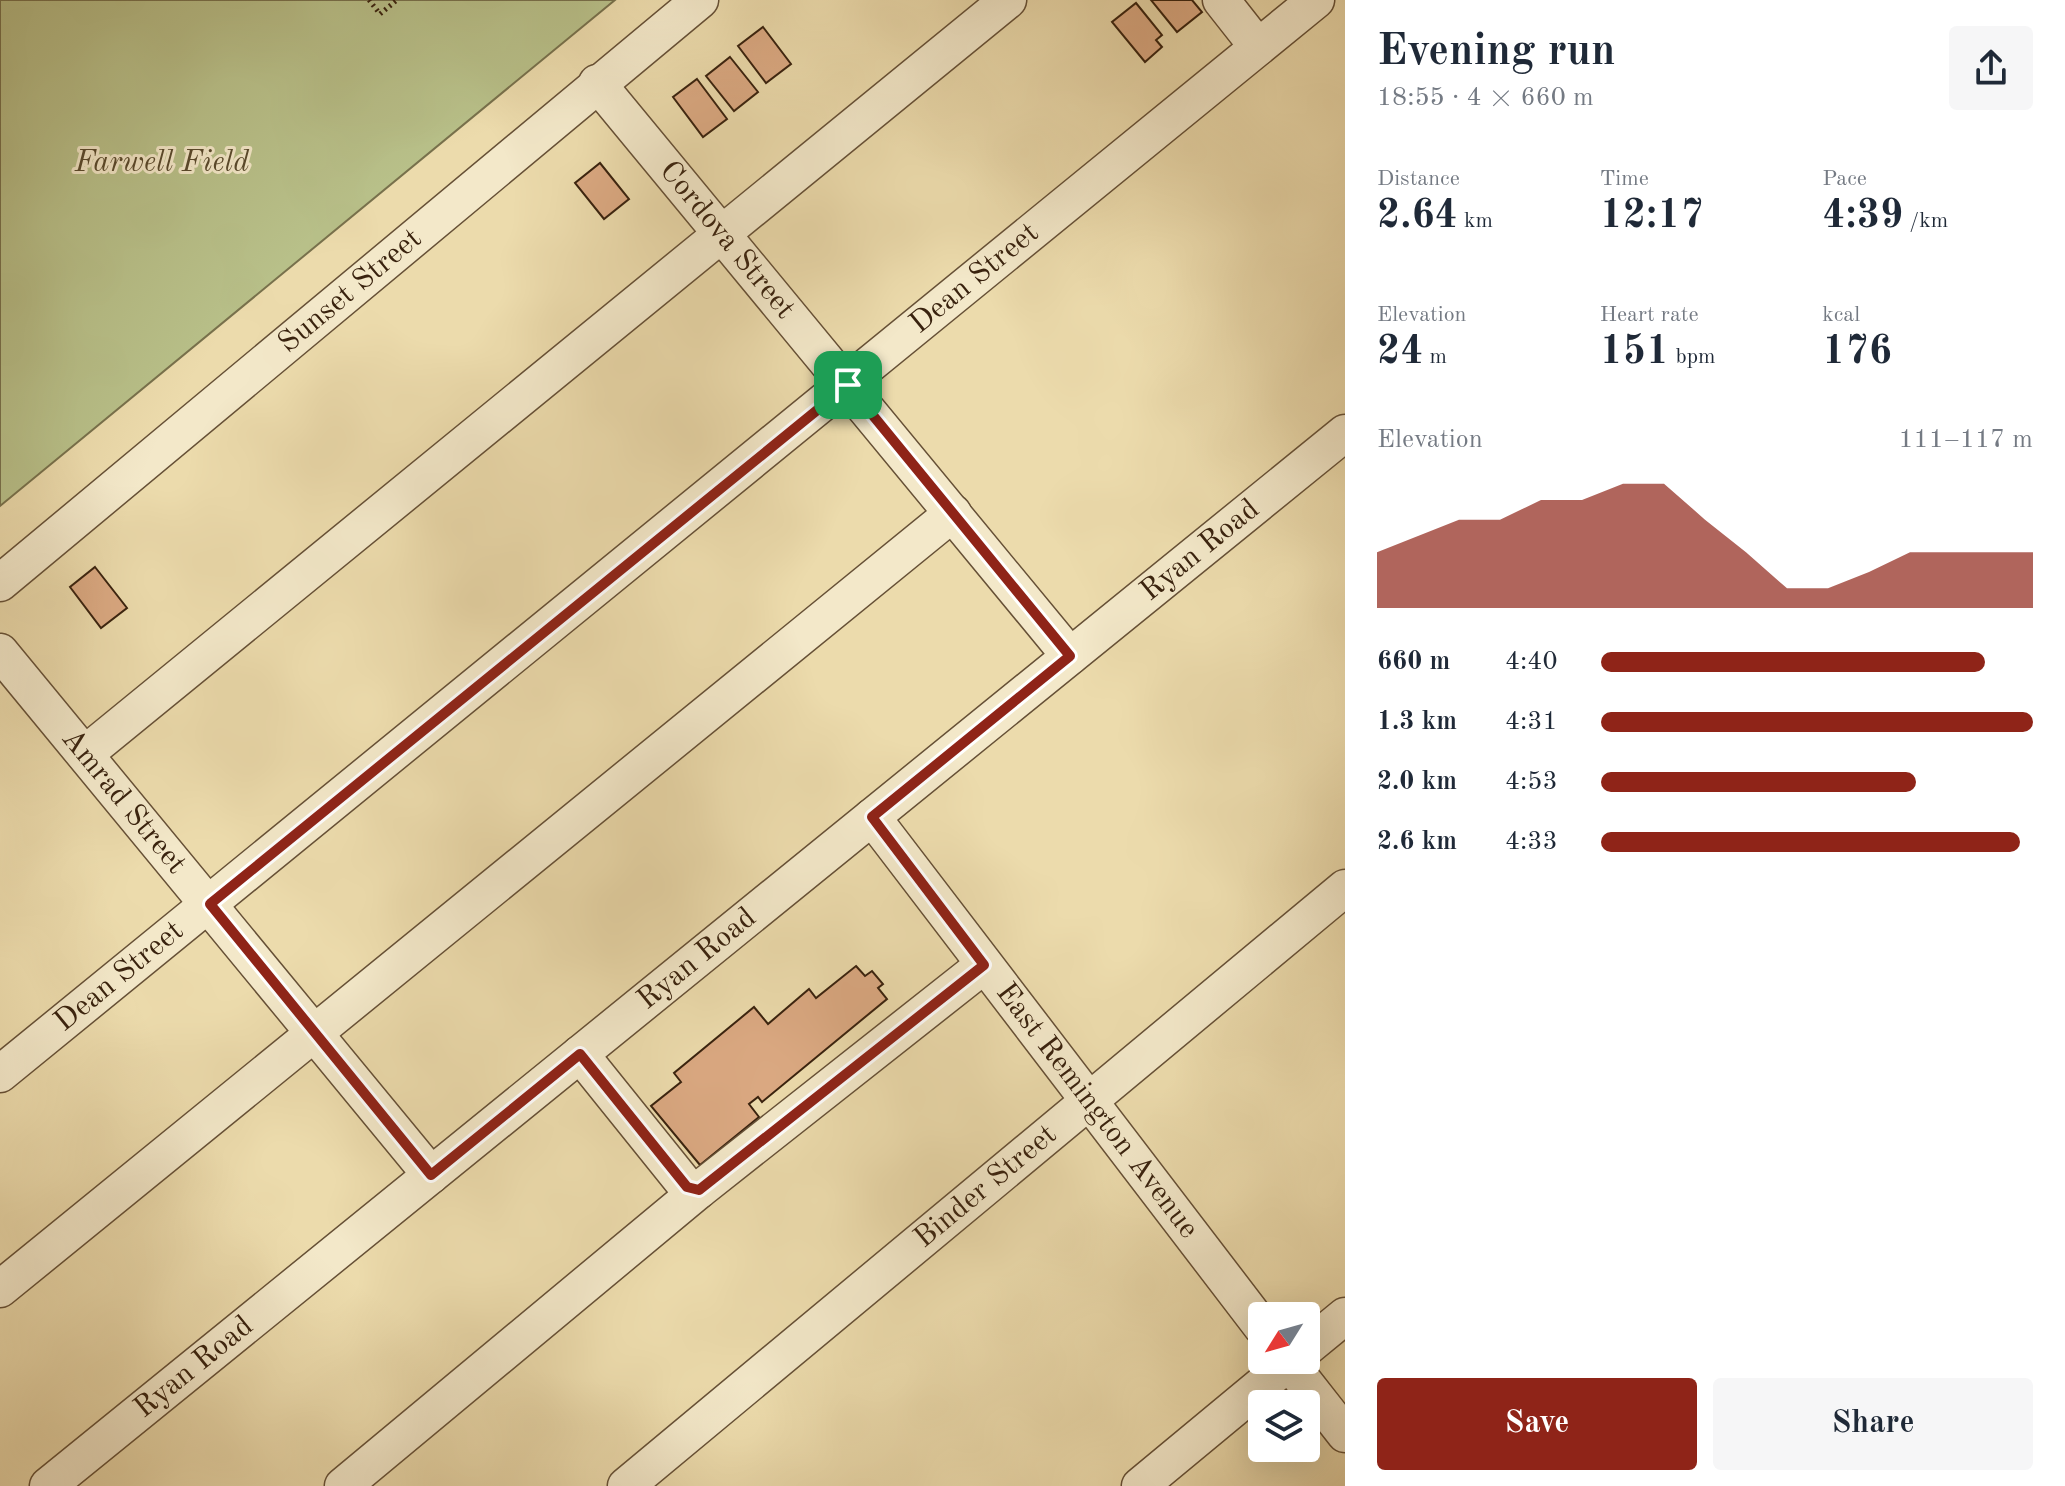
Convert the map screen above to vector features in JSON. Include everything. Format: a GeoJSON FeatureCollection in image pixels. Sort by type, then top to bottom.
{"type":"FeatureCollection","features":[{"type":"Feature","properties":{"kind":"street","name":"Sunset Street"},"geometry":{"type":"LineString","coordinates":[[0,583],[700,0]]}},
{"type":"Feature","properties":{"kind":"street"},"geometry":{"type":"LineString","coordinates":[[85,754],[1008,0]]}},
{"type":"Feature","properties":{"kind":"street"},"geometry":{"type":"LineString","coordinates":[[1221,0],[1258,47]]}},
{"type":"Feature","properties":{"kind":"street","name":"Dean Street"},"geometry":{"type":"LineString","coordinates":[[0,1074],[1316,0]]}},
{"type":"Feature","properties":{"kind":"street","name":"Cordova Street"},"geometry":{"type":"LineString","coordinates":[[597,83],[1070,656]]}},
{"type":"Feature","properties":{"kind":"street","name":"Ryan Road"},"geometry":{"type":"LineString","coordinates":[[48,1486],[1345,433]]}},
{"type":"Feature","properties":{"kind":"street"},"geometry":{"type":"LineString","coordinates":[[0,1289],[953,513]]}},
{"type":"Feature","properties":{"kind":"street","name":"Amrad Street"},"geometry":{"type":"LineString","coordinates":[[0,652],[431,1175]]}},
{"type":"Feature","properties":{"kind":"street","name":"East Remington Avenue"},"geometry":{"type":"LineString","coordinates":[[872,817],[1248,1309]]}},
{"type":"Feature","properties":{"kind":"street","name":"Binder Street"},"geometry":{"type":"LineString","coordinates":[[626,1486],[1345,888]]}},
{"type":"Feature","properties":{"kind":"street"},"geometry":{"type":"LineString","coordinates":[[343,1486],[699,1190],[984,965]]}},
{"type":"Feature","properties":{"kind":"street"},"geometry":{"type":"LineString","coordinates":[[580,1054],[687,1187],[699,1190]]}},
{"type":"Feature","properties":{"kind":"street"},"geometry":{"type":"LineString","coordinates":[[1320,1337],[1345,1316]]}},
{"type":"Feature","properties":{"kind":"street"},"geometry":{"type":"LineString","coordinates":[[1140,1486],[1275,1374]]}},
{"type":"Feature","properties":{"kind":"street"},"geometry":{"type":"LineString","coordinates":[[1305,1374],[1344,1433]]}},
{"type":"Feature","properties":{"kind":"path"},"geometry":{"type":"LineString","coordinates":[[369,0],[380,14],[397,0]]}},
{"type":"Feature","properties":{"kind":"green space","name":"Farwell Field"},"geometry":{"type":"Polygon","coordinates":[[[0,0],[615,0],[0,506],[0,0]]]}},
{"type":"Feature","properties":{"kind":"building"},"geometry":{"type":"Polygon","coordinates":[[[1151,0],[1192,0],[1202,12],[1177,32],[1151,0]]]}},
{"type":"Feature","properties":{"kind":"building"},"geometry":{"type":"Polygon","coordinates":[[[1136,3],[1162,35],[1156,40],[1162,47],[1145,62],[1112,22],[1136,3]]]}},
{"type":"Feature","properties":{"kind":"building"},"geometry":{"type":"Polygon","coordinates":[[[763,27],[791,64],[766,83],[738,46],[763,27]]]}},
{"type":"Feature","properties":{"kind":"building"},"geometry":{"type":"Polygon","coordinates":[[[730,57],[758,92],[734,111],[706,76],[730,57]]]}},
{"type":"Feature","properties":{"kind":"building"},"geometry":{"type":"Polygon","coordinates":[[[697,79],[727,119],[703,137],[673,97],[697,79]]]}},
{"type":"Feature","properties":{"kind":"building"},"geometry":{"type":"Polygon","coordinates":[[[600,163],[629,199],[604,219],[575,183],[600,163]]]}},
{"type":"Feature","properties":{"kind":"building"},"geometry":{"type":"Polygon","coordinates":[[[95,567],[127,608],[101,628],[70,587],[95,567]]]}},
{"type":"Feature","properties":{"kind":"building"},"geometry":{"type":"Polygon","coordinates":[[[856,966],[865,976],[872,971],[883,984],[878,988],[887,999],[762,1102],[758,1097],[749,1104],[759,1117],[700,1165],[651,1106],[681,1082],[674,1073],[754,1007],[768,1024],[809,989],[816,998],[856,966]]]}},
{"type":"Feature","properties":{"kind":"route"},"geometry":{"type":"LineString","coordinates":[[848,385],[1070,656],[872,817],[984,965],[699,1190],[687,1187],[580,1054],[431,1175],[210,904],[848,385]]}}]}
